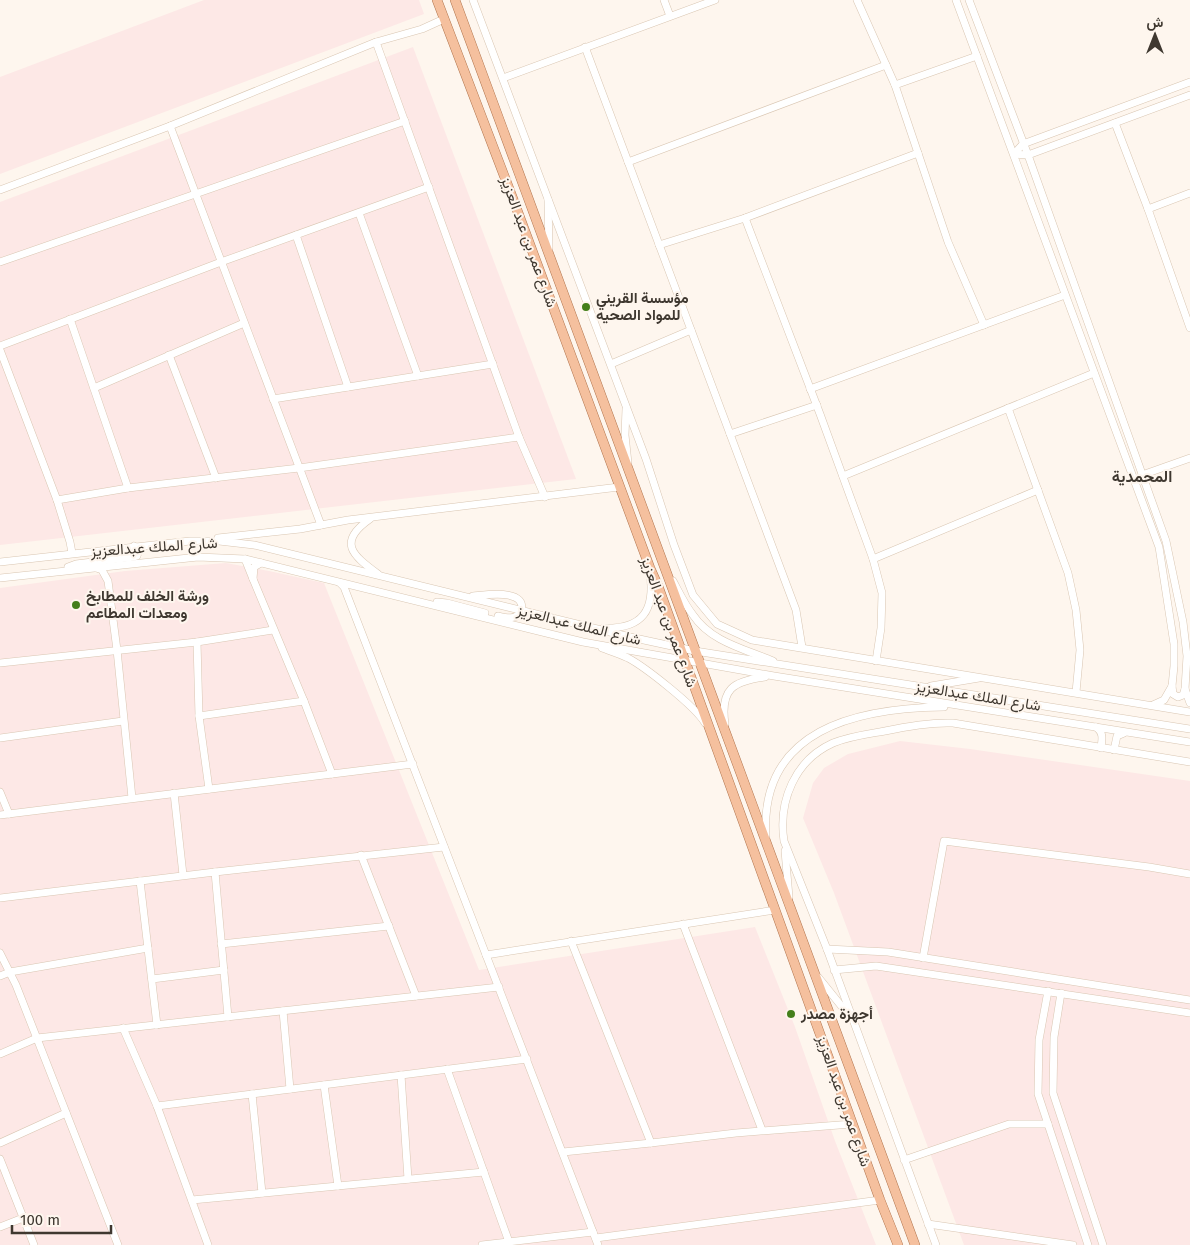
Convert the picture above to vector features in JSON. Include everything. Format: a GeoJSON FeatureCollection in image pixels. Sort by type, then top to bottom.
{"type":"FeatureCollection","features":[{"type":"Feature","properties":{"kind":"main road","name":"شارع عمر بن عبد العزيز"},"geometry":{"type":"LineString","coordinates":[[437,0],[619,487],[658,586],[852,1124],[898,1245]]}},
{"type":"Feature","properties":{"kind":"main road","name":"شارع عمر بن عبد العزيز"},"geometry":{"type":"LineString","coordinates":[[454,0],[915,1245]]}},
{"type":"Feature","properties":{"kind":"main road"},"geometry":{"type":"LineString","coordinates":[[775,910],[784,911],[795,936],[806,953]]}},
{"type":"Feature","properties":{"kind":"street"},"geometry":{"type":"LineString","coordinates":[[473,0],[646,459],[674,545],[694,595],[717,624],[752,640],[987,677],[1190,712]]}},
{"type":"Feature","properties":{"kind":"street"},"geometry":{"type":"LineString","coordinates":[[478,0],[479,16]]}},
{"type":"Feature","properties":{"kind":"street"},"geometry":{"type":"LineString","coordinates":[[664,0],[670,16]]}},
{"type":"Feature","properties":{"kind":"street"},"geometry":{"type":"LineString","coordinates":[[503,78],[715,0]]}},
{"type":"Feature","properties":{"kind":"street"},"geometry":{"type":"LineString","coordinates":[[857,0],[895,85],[948,242],[984,324]]}},
{"type":"Feature","properties":{"kind":"street"},"geometry":{"type":"LineString","coordinates":[[956,0],[1159,547],[1174,644],[1173,694],[1183,695],[1186,689]]}},
{"type":"Feature","properties":{"kind":"street"},"geometry":{"type":"LineString","coordinates":[[969,0],[1028,155],[1166,541],[1176,586],[1187,656],[1186,689],[1190,703]]}},
{"type":"Feature","properties":{"kind":"street"},"geometry":{"type":"LineString","coordinates":[[0,190],[170,126],[376,42],[422,30],[444,19]]}},
{"type":"Feature","properties":{"kind":"street"},"geometry":{"type":"LineString","coordinates":[[376,42],[519,437],[545,497]]}},
{"type":"Feature","properties":{"kind":"street"},"geometry":{"type":"LineString","coordinates":[[585,47],[796,610],[802,647]]}},
{"type":"Feature","properties":{"kind":"street"},"geometry":{"type":"LineString","coordinates":[[895,85],[976,56]]}},
{"type":"Feature","properties":{"kind":"street"},"geometry":{"type":"LineString","coordinates":[[628,162],[886,65]]}},
{"type":"Feature","properties":{"kind":"street"},"geometry":{"type":"LineString","coordinates":[[1014,154],[1023,144],[1190,82]]}},
{"type":"Feature","properties":{"kind":"street"},"geometry":{"type":"LineString","coordinates":[[1014,154],[1028,155],[1190,95]]}},
{"type":"Feature","properties":{"kind":"street"},"geometry":{"type":"LineString","coordinates":[[0,262],[405,121]]}},
{"type":"Feature","properties":{"kind":"street"},"geometry":{"type":"LineString","coordinates":[[1115,123],[1190,328]]}},
{"type":"Feature","properties":{"kind":"street"},"geometry":{"type":"LineString","coordinates":[[170,126],[321,525]]}},
{"type":"Feature","properties":{"kind":"street"},"geometry":{"type":"LineString","coordinates":[[659,245],[745,218],[918,153]]}},
{"type":"Feature","properties":{"kind":"street"},"geometry":{"type":"LineString","coordinates":[[0,346],[221,262],[429,188]]}},
{"type":"Feature","properties":{"kind":"street"},"geometry":{"type":"LineString","coordinates":[[1148,209],[1190,193]]}},
{"type":"Feature","properties":{"kind":"street"},"geometry":{"type":"LineString","coordinates":[[548,197],[549,254]]}},
{"type":"Feature","properties":{"kind":"street"},"geometry":{"type":"LineString","coordinates":[[359,213],[418,376]]}},
{"type":"Feature","properties":{"kind":"street"},"geometry":{"type":"LineString","coordinates":[[745,218],[817,405],[872,559],[882,593],[881,628],[876,661]]}},
{"type":"Feature","properties":{"kind":"street"},"geometry":{"type":"LineString","coordinates":[[296,235],[348,387]]}},
{"type":"Feature","properties":{"kind":"street"},"geometry":{"type":"LineString","coordinates":[[810,389],[1064,295]]}},
{"type":"Feature","properties":{"kind":"street"},"geometry":{"type":"LineString","coordinates":[[70,319],[128,488]]}},
{"type":"Feature","properties":{"kind":"street"},"geometry":{"type":"LineString","coordinates":[[94,388],[244,323]]}},
{"type":"Feature","properties":{"kind":"street"},"geometry":{"type":"LineString","coordinates":[[610,364],[691,330]]}},
{"type":"Feature","properties":{"kind":"street"},"geometry":{"type":"LineString","coordinates":[[0,350],[57,500],[72,553]]}},
{"type":"Feature","properties":{"kind":"street"},"geometry":{"type":"LineString","coordinates":[[169,355],[216,478]]}},
{"type":"Feature","properties":{"kind":"street"},"geometry":{"type":"LineString","coordinates":[[273,398],[493,364]]}},
{"type":"Feature","properties":{"kind":"street"},"geometry":{"type":"LineString","coordinates":[[843,476],[1094,373]]}},
{"type":"Feature","properties":{"kind":"street"},"geometry":{"type":"LineString","coordinates":[[626,405],[625,435],[630,473]]}},
{"type":"Feature","properties":{"kind":"street"},"geometry":{"type":"LineString","coordinates":[[730,434],[817,405]]}},
{"type":"Feature","properties":{"kind":"street"},"geometry":{"type":"LineString","coordinates":[[1008,408],[1068,573],[1076,610],[1080,650],[1076,692]]}},
{"type":"Feature","properties":{"kind":"street"},"geometry":{"type":"LineString","coordinates":[[57,500],[128,488],[299,468],[519,437]]}},
{"type":"Feature","properties":{"kind":"street"},"geometry":{"type":"LineString","coordinates":[[1142,475],[1190,458]]}},
{"type":"Feature","properties":{"kind":"street"},"geometry":{"type":"LineString","coordinates":[[190,541],[300,529],[372,517],[619,487]]}},
{"type":"Feature","properties":{"kind":"street"},"geometry":{"type":"LineString","coordinates":[[872,559],[1038,490]]}},
{"type":"Feature","properties":{"kind":"street"},"geometry":{"type":"LineString","coordinates":[[372,517],[356,531],[352,540],[352,548],[359,560],[382,576]]}},
{"type":"Feature","properties":{"kind":"street","name":"شارع الملك عبدالعزيز"},"geometry":{"type":"LineString","coordinates":[[0,562],[190,541],[219,541],[254,545],[695,651],[1190,728]]}},
{"type":"Feature","properties":{"kind":"street"},"geometry":{"type":"LineString","coordinates":[[53,572],[76,564],[134,557],[139,554],[139,549],[134,546]]}},
{"type":"Feature","properties":{"kind":"street","name":"شارع الملك عبدالعزيز"},"geometry":{"type":"LineString","coordinates":[[0,578],[198,557],[244,559],[582,642],[699,664],[1190,742]]}},
{"type":"Feature","properties":{"kind":"street"},"geometry":{"type":"LineString","coordinates":[[244,559],[304,701],[332,774]]}},
{"type":"Feature","properties":{"kind":"street"},"geometry":{"type":"LineString","coordinates":[[662,561],[693,617],[709,633],[727,644],[783,665]]}},
{"type":"Feature","properties":{"kind":"street"},"geometry":{"type":"LineString","coordinates":[[253,579],[252,572],[254,567],[265,563]]}},
{"type":"Feature","properties":{"kind":"street"},"geometry":{"type":"LineString","coordinates":[[94,567],[102,570],[107,577],[117,650],[132,798]]}},
{"type":"Feature","properties":{"kind":"street"},"geometry":{"type":"LineString","coordinates":[[591,627],[621,628],[642,618],[647,611],[651,597],[650,568]]}},
{"type":"Feature","properties":{"kind":"street"},"geometry":{"type":"LineString","coordinates":[[338,582],[344,587],[352,605],[596,1238]]}},
{"type":"Feature","properties":{"kind":"street"},"geometry":{"type":"LineString","coordinates":[[352,605],[351,598],[354,592],[370,590]]}},
{"type":"Feature","properties":{"kind":"street"},"geometry":{"type":"LineString","coordinates":[[414,600],[447,603],[509,618],[516,617],[522,610],[519,599],[504,595],[459,595]]}},
{"type":"Feature","properties":{"kind":"street"},"geometry":{"type":"LineString","coordinates":[[0,663],[197,642],[274,630]]}},
{"type":"Feature","properties":{"kind":"street"},"geometry":{"type":"LineString","coordinates":[[197,642],[200,716],[209,789]]}},
{"type":"Feature","properties":{"kind":"street"},"geometry":{"type":"LineString","coordinates":[[582,642],[638,663],[695,710],[708,728]]}},
{"type":"Feature","properties":{"kind":"street"},"geometry":{"type":"LineString","coordinates":[[727,737],[723,710],[726,698],[732,689],[748,679],[774,676]]}},
{"type":"Feature","properties":{"kind":"street"},"geometry":{"type":"LineString","coordinates":[[923,687],[987,677]]}},
{"type":"Feature","properties":{"kind":"street"},"geometry":{"type":"LineString","coordinates":[[1152,706],[1164,700],[1172,686]]}},
{"type":"Feature","properties":{"kind":"street"},"geometry":{"type":"LineString","coordinates":[[200,716],[304,701]]}},
{"type":"Feature","properties":{"kind":"street"},"geometry":{"type":"LineString","coordinates":[[767,847],[765,812],[773,782],[789,756],[811,736],[841,722],[892,710],[922,707],[966,707]]}},
{"type":"Feature","properties":{"kind":"street"},"geometry":{"type":"LineString","coordinates":[[0,738],[123,721]]}},
{"type":"Feature","properties":{"kind":"street"},"geometry":{"type":"LineString","coordinates":[[790,910],[782,828],[784,805],[792,782],[805,764],[833,743],[847,738],[919,724],[953,723],[1190,762]]}},
{"type":"Feature","properties":{"kind":"street"},"geometry":{"type":"LineString","coordinates":[[1096,727],[1102,735],[1101,748]]}},
{"type":"Feature","properties":{"kind":"street"},"geometry":{"type":"LineString","coordinates":[[1114,750],[1117,736],[1127,732]]}},
{"type":"Feature","properties":{"kind":"street"},"geometry":{"type":"LineString","coordinates":[[0,815],[412,764]]}},
{"type":"Feature","properties":{"kind":"street"},"geometry":{"type":"LineString","coordinates":[[0,792],[9,814]]}},
{"type":"Feature","properties":{"kind":"street"},"geometry":{"type":"LineString","coordinates":[[174,793],[184,875]]}},
{"type":"Feature","properties":{"kind":"street"},"geometry":{"type":"LineString","coordinates":[[923,958],[944,840],[1190,874]]}},
{"type":"Feature","properties":{"kind":"street"},"geometry":{"type":"LineString","coordinates":[[784,841],[827,949],[936,1245]]}},
{"type":"Feature","properties":{"kind":"street"},"geometry":{"type":"LineString","coordinates":[[0,898],[184,875],[444,847]]}},
{"type":"Feature","properties":{"kind":"street"},"geometry":{"type":"LineString","coordinates":[[361,855],[416,996]]}},
{"type":"Feature","properties":{"kind":"street"},"geometry":{"type":"LineString","coordinates":[[215,872],[228,1017]]}},
{"type":"Feature","properties":{"kind":"street"},"geometry":{"type":"LineString","coordinates":[[140,881],[157,1025]]}},
{"type":"Feature","properties":{"kind":"street"},"geometry":{"type":"LineString","coordinates":[[486,955],[775,910]]}},
{"type":"Feature","properties":{"kind":"street"},"geometry":{"type":"LineString","coordinates":[[683,924],[762,1130]]}},
{"type":"Feature","properties":{"kind":"street"},"geometry":{"type":"LineString","coordinates":[[222,944],[389,926]]}},
{"type":"Feature","properties":{"kind":"street"},"geometry":{"type":"LineString","coordinates":[[571,942],[651,1143]]}},
{"type":"Feature","properties":{"kind":"street"},"geometry":{"type":"LineString","coordinates":[[0,976],[10,972],[148,948]]}},
{"type":"Feature","properties":{"kind":"street"},"geometry":{"type":"LineString","coordinates":[[827,949],[888,952],[1190,1000]]}},
{"type":"Feature","properties":{"kind":"street"},"geometry":{"type":"LineString","coordinates":[[0,953],[10,972],[37,1038],[118,1245]]}},
{"type":"Feature","properties":{"kind":"street"},"geometry":{"type":"LineString","coordinates":[[834,970],[876,966],[1190,1013]]}},
{"type":"Feature","properties":{"kind":"street"},"geometry":{"type":"LineString","coordinates":[[152,979],[224,970]]}},
{"type":"Feature","properties":{"kind":"street"},"geometry":{"type":"LineString","coordinates":[[813,972],[851,1017]]}},
{"type":"Feature","properties":{"kind":"street"},"geometry":{"type":"LineString","coordinates":[[0,1054],[37,1038],[499,987]]}},
{"type":"Feature","properties":{"kind":"street"},"geometry":{"type":"LineString","coordinates":[[1048,991],[1039,1040],[1038,1094],[1088,1245]]}},
{"type":"Feature","properties":{"kind":"street"},"geometry":{"type":"LineString","coordinates":[[1061,993],[1054,1037],[1053,1093],[1103,1245]]}},
{"type":"Feature","properties":{"kind":"street"},"geometry":{"type":"LineString","coordinates":[[283,1011],[290,1089]]}},
{"type":"Feature","properties":{"kind":"street"},"geometry":{"type":"LineString","coordinates":[[123,1028],[157,1106],[208,1245]]}},
{"type":"Feature","properties":{"kind":"street"},"geometry":{"type":"LineString","coordinates":[[157,1106],[527,1059]]}},
{"type":"Feature","properties":{"kind":"street"},"geometry":{"type":"LineString","coordinates":[[447,1070],[509,1242]]}},
{"type":"Feature","properties":{"kind":"street"},"geometry":{"type":"LineString","coordinates":[[402,1075],[408,1179]]}},
{"type":"Feature","properties":{"kind":"street"},"geometry":{"type":"LineString","coordinates":[[324,1085],[338,1186]]}},
{"type":"Feature","properties":{"kind":"street"},"geometry":{"type":"LineString","coordinates":[[252,1094],[262,1194]]}},
{"type":"Feature","properties":{"kind":"street"},"geometry":{"type":"LineString","coordinates":[[0,1143],[66,1113]]}},
{"type":"Feature","properties":{"kind":"street"},"geometry":{"type":"LineString","coordinates":[[562,1152],[762,1130],[852,1124]]}},
{"type":"Feature","properties":{"kind":"street"},"geometry":{"type":"LineString","coordinates":[[904,1160],[1008,1124],[1048,1124]]}},
{"type":"Feature","properties":{"kind":"street"},"geometry":{"type":"LineString","coordinates":[[0,1159],[34,1245]]}},
{"type":"Feature","properties":{"kind":"street"},"geometry":{"type":"LineString","coordinates":[[192,1200],[484,1172]]}},
{"type":"Feature","properties":{"kind":"street"},"geometry":{"type":"LineString","coordinates":[[482,1245],[596,1238],[880,1200]]}},
{"type":"Feature","properties":{"kind":"street"},"geometry":{"type":"LineString","coordinates":[[0,1227],[23,1218]]}},
{"type":"Feature","properties":{"kind":"street"},"geometry":{"type":"LineString","coordinates":[[928,1224],[1073,1245]]}},
{"type":"Feature","properties":{"kind":"shaded area"},"geometry":{"type":"Polygon","coordinates":[[[204,0],[419,0],[424,14],[0,174],[0,77],[204,0]]]}},
{"type":"Feature","properties":{"kind":"shaded area"},"geometry":{"type":"Polygon","coordinates":[[[413,47],[576,479],[0,545],[0,202],[413,47]]]}},
{"type":"Feature","properties":{"kind":"shaded area"},"geometry":{"type":"Polygon","coordinates":[[[226,563],[324,583],[479,970],[755,927],[795,1027],[835,1141],[876,1245],[0,1245],[0,588],[125,571],[226,563]]]}},
{"type":"Feature","properties":{"kind":"shaded area"},"geometry":{"type":"Polygon","coordinates":[[[900,741],[970,749],[1190,781],[1190,1245],[964,1245],[834,893],[803,818],[813,783],[824,768],[848,754],[900,741]]]}},
{"type":"Feature","properties":{"kind":"place","name":"مؤسسة القريني للمواد الصحيه"},"geometry":{"type":"Point","coordinates":[586,307]}},
{"type":"Feature","properties":{"kind":"place","name":"ورشة الخلف للمطابخ ومعدات المطاعم"},"geometry":{"type":"Point","coordinates":[76,605]}},
{"type":"Feature","properties":{"kind":"place","name":"أجهزة مصدر"},"geometry":{"type":"Point","coordinates":[791,1014]}},
{"type":"Feature","properties":{"kind":"district","name":"المحمدية"},"geometry":{"type":"Point","coordinates":[1142,476]}}]}
